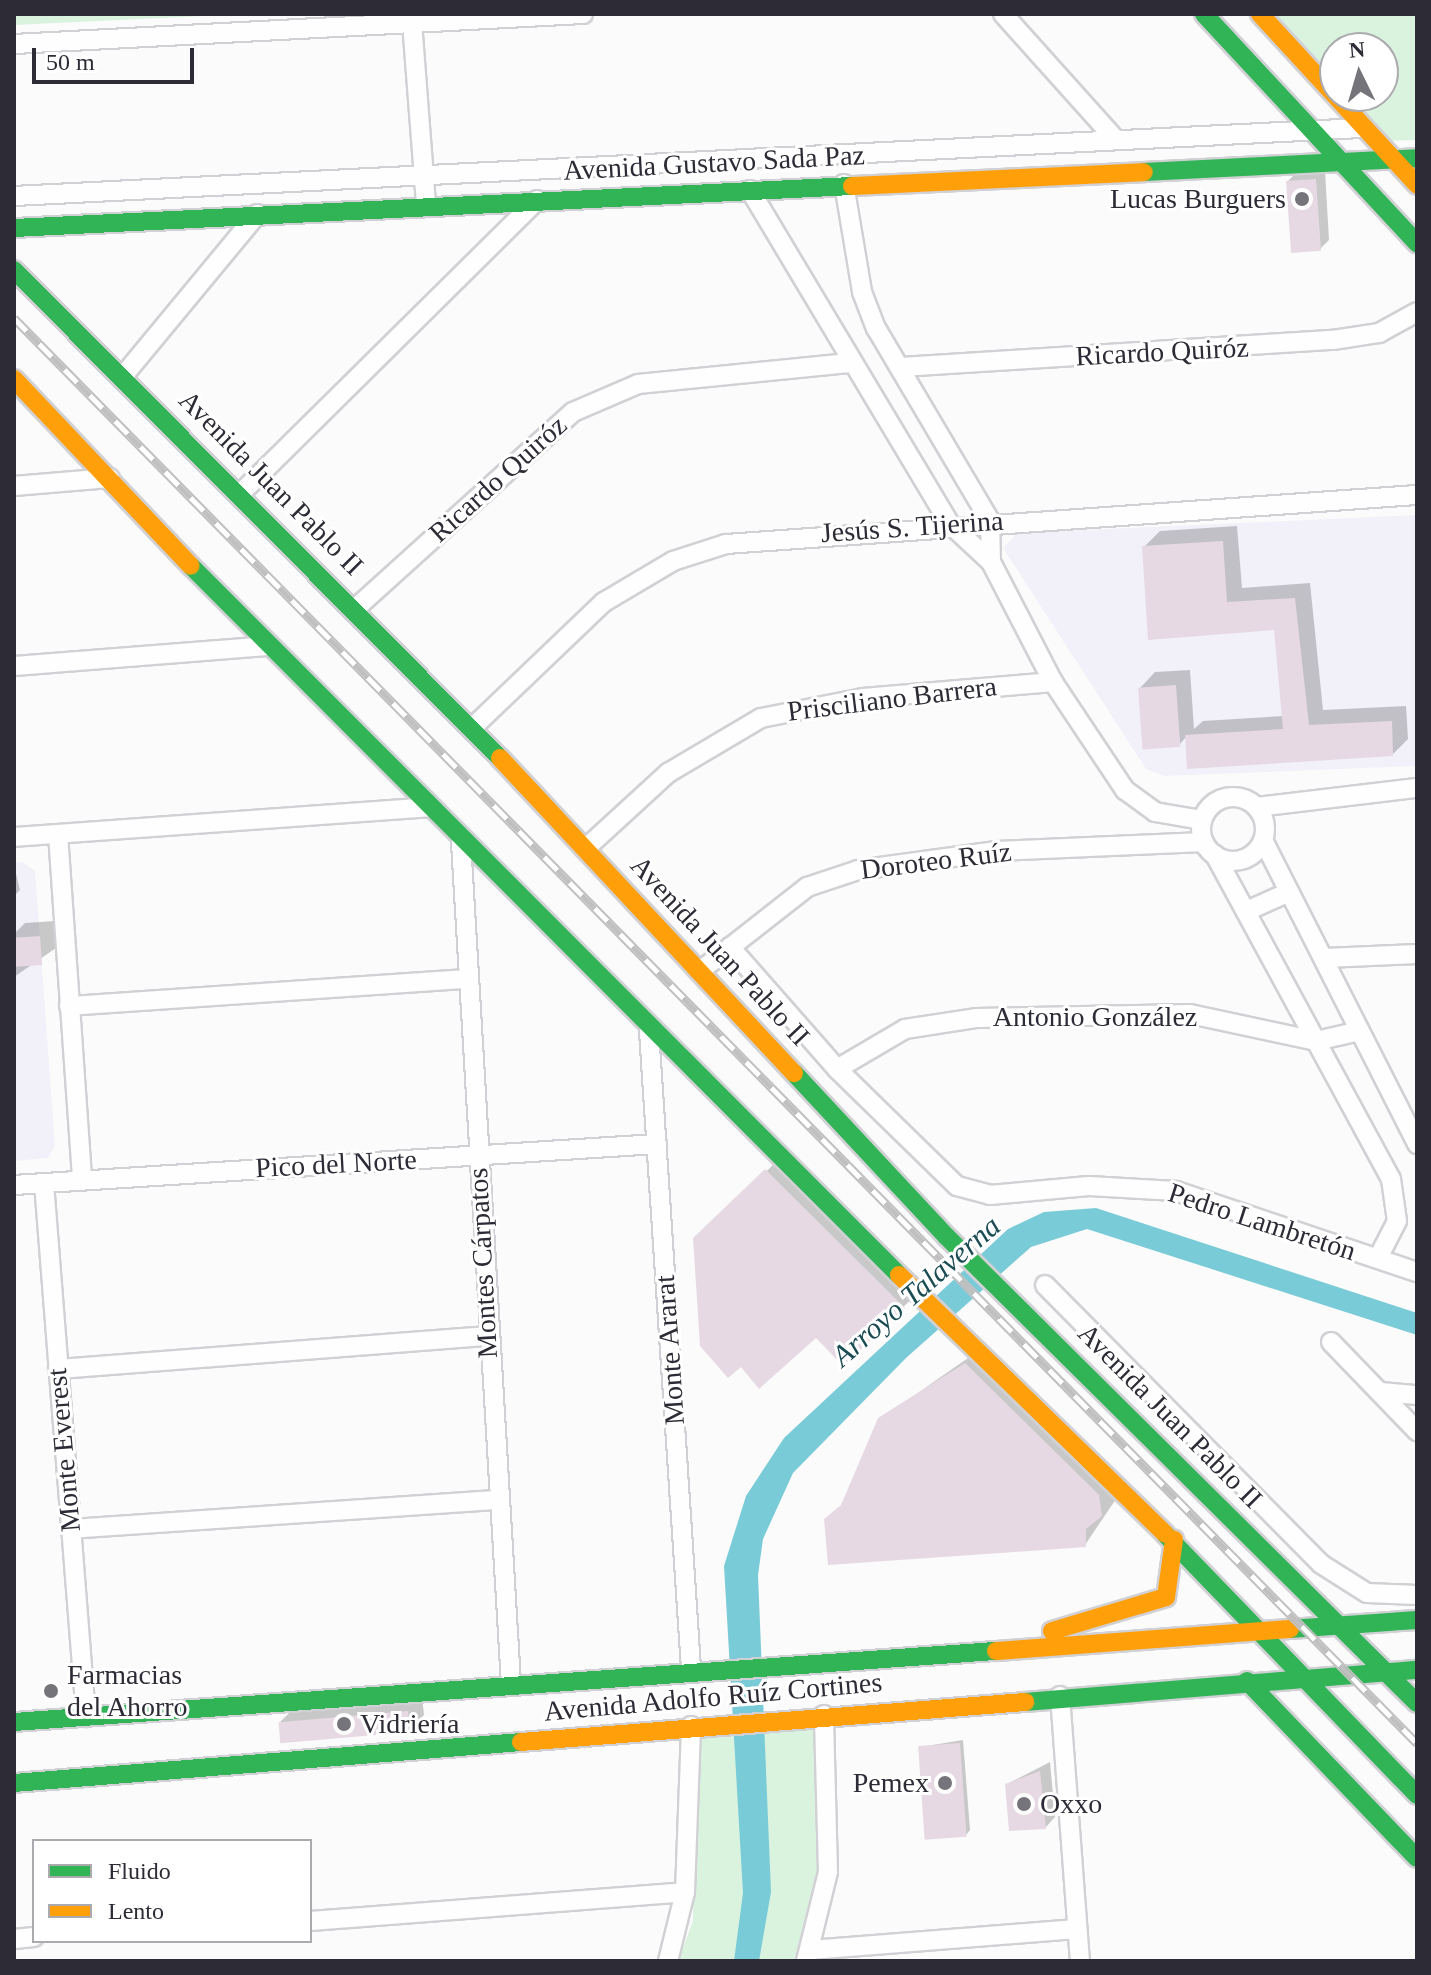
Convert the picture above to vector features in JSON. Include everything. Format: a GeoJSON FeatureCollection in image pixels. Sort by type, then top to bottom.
{"type":"FeatureCollection","features":[{"type":"Feature","properties":{"kind":"main road"},"geometry":{"type":"LineString","coordinates":[[1204,14],[1309,131],[1417,243]]}},
{"type":"Feature","properties":{"kind":"main road"},"geometry":{"type":"LineString","coordinates":[[1260,14],[1417,185]]}},
{"type":"Feature","properties":{"kind":"main road","name":"Avenida Gustavo Sada Paz"},"geometry":{"type":"LineString","coordinates":[[14,228],[1335,158],[1417,158]]}},
{"type":"Feature","properties":{"kind":"main road","name":"Avenida Juan Pablo II"},"geometry":{"type":"LineString","coordinates":[[14,270],[242,492],[472,728],[946,1236],[1417,1703]]}},
{"type":"Feature","properties":{"kind":"main road"},"geometry":{"type":"LineString","coordinates":[[14,379],[267,646],[430,807],[461,842],[649,1031],[1174,1540],[1262,1628],[1417,1795]]}},
{"type":"Feature","properties":{"kind":"main road"},"geometry":{"type":"LineString","coordinates":[[947,1654],[1144,1609],[1166,1597],[1174,1540]]}},
{"type":"Feature","properties":{"kind":"main road","name":"Avenida Adolfo Ruíz Cortines"},"geometry":{"type":"LineString","coordinates":[[14,1722],[691,1669],[947,1654],[1262,1628],[1417,1620]]}},
{"type":"Feature","properties":{"kind":"main road","name":"Avenida Adolfo Ruíz Cortines"},"geometry":{"type":"LineString","coordinates":[[14,1783],[824,1715],[1417,1670]]}},
{"type":"Feature","properties":{"kind":"main road"},"geometry":{"type":"LineString","coordinates":[[1247,1681],[1417,1858]]}},
{"type":"Feature","properties":{"kind":"street"},"geometry":{"type":"LineString","coordinates":[[14,44],[408,18],[583,14]]}},
{"type":"Feature","properties":{"kind":"street"},"geometry":{"type":"LineString","coordinates":[[1003,14],[1116,140]]}},
{"type":"Feature","properties":{"kind":"street"},"geometry":{"type":"LineString","coordinates":[[408,18],[426,205]]}},
{"type":"Feature","properties":{"kind":"street","name":"Avenida Gustavo Sada Paz"},"geometry":{"type":"LineString","coordinates":[[14,196],[423,170],[1362,128]]}},
{"type":"Feature","properties":{"kind":"street"},"geometry":{"type":"LineString","coordinates":[[844,184],[862,292],[901,367],[990,521],[991,562]]}},
{"type":"Feature","properties":{"kind":"street"},"geometry":{"type":"LineString","coordinates":[[750,190],[849,363],[950,524],[991,562],[1053,682],[1125,790],[1155,812],[1202,820]]}},
{"type":"Feature","properties":{"kind":"street"},"geometry":{"type":"LineString","coordinates":[[242,492],[537,200]]}},
{"type":"Feature","properties":{"kind":"street"},"geometry":{"type":"LineString","coordinates":[[124,375],[257,214]]}},
{"type":"Feature","properties":{"kind":"street","name":"Ricardo Quiróz"},"geometry":{"type":"LineString","coordinates":[[901,367],[1333,340],[1379,333],[1417,312]]}},
{"type":"Feature","properties":{"kind":"street","name":"Ricardo Quiróz"},"geometry":{"type":"LineString","coordinates":[[356,608],[573,412],[638,384],[849,363]]}},
{"type":"Feature","properties":{"kind":"street"},"geometry":{"type":"LineString","coordinates":[[14,486],[110,478]]}},
{"type":"Feature","properties":{"kind":"street","name":"Jesús S. Tijerina"},"geometry":{"type":"LineString","coordinates":[[472,728],[604,602],[673,561],[771,537],[1417,495]]}},
{"type":"Feature","properties":{"kind":"street"},"geometry":{"type":"LineString","coordinates":[[14,666],[267,646]]}},
{"type":"Feature","properties":{"kind":"street","name":"Prisciliano Barrera"},"geometry":{"type":"LineString","coordinates":[[585,849],[668,773],[761,718],[863,698],[1053,682]]}},
{"type":"Feature","properties":{"kind":"street"},"geometry":{"type":"LineString","coordinates":[[1378,1258],[1397,1221],[1391,1179],[1249,910],[1210,849],[1202,820],[1209,808],[1233,797],[1257,807],[1417,788]]}},
{"type":"Feature","properties":{"kind":"street"},"geometry":{"type":"LineString","coordinates":[[14,837],[430,807]]}},
{"type":"Feature","properties":{"kind":"street"},"geometry":{"type":"LineString","coordinates":[[1257,807],[1263,840],[1360,1031],[1411,1118],[1417,1144]]}},
{"type":"Feature","properties":{"kind":"street"},"geometry":{"type":"LineString","coordinates":[[58,834],[82,1179]]}},
{"type":"Feature","properties":{"kind":"street"},"geometry":{"type":"LineString","coordinates":[[1210,849],[1237,860],[1263,840]]}},
{"type":"Feature","properties":{"kind":"street","name":"Montes Cárpatos"},"geometry":{"type":"LineString","coordinates":[[461,842],[465,979],[486,1336],[511,1683]]}},
{"type":"Feature","properties":{"kind":"street","name":"Doroteo Ruíz"},"geometry":{"type":"LineString","coordinates":[[700,971],[807,887],[858,870],[997,851],[1210,849]]}},
{"type":"Feature","properties":{"kind":"street"},"geometry":{"type":"LineString","coordinates":[[1249,910],[1289,892]]}},
{"type":"Feature","properties":{"kind":"street","name":"Pedro Lambretón"},"geometry":{"type":"LineString","coordinates":[[730,947],[837,1069],[924,1158],[973,1192],[1165,1189],[1417,1272]]}},
{"type":"Feature","properties":{"kind":"street"},"geometry":{"type":"LineString","coordinates":[[1325,958],[1417,954]]}},
{"type":"Feature","properties":{"kind":"street"},"geometry":{"type":"LineString","coordinates":[[69,1006],[465,979]]}},
{"type":"Feature","properties":{"kind":"street","name":"Antonio González"},"geometry":{"type":"LineString","coordinates":[[837,1069],[905,1029],[977,1018],[1190,1014],[1316,1041],[1360,1031]]}},
{"type":"Feature","properties":{"kind":"street","name":"Monte Ararat"},"geometry":{"type":"LineString","coordinates":[[649,1031],[691,1669]]}},
{"type":"Feature","properties":{"kind":"street","name":"Pico del Norte"},"geometry":{"type":"LineString","coordinates":[[14,1185],[657,1144]]}},
{"type":"Feature","properties":{"kind":"street","name":"Monte Everest"},"geometry":{"type":"LineString","coordinates":[[44,1183],[86,1717]]}},
{"type":"Feature","properties":{"kind":"street"},"geometry":{"type":"LineString","coordinates":[[1045,1285],[1321,1564],[1367,1593],[1417,1595]]}},
{"type":"Feature","properties":{"kind":"street"},"geometry":{"type":"LineString","coordinates":[[58,1369],[486,1336]]}},
{"type":"Feature","properties":{"kind":"street"},"geometry":{"type":"LineString","coordinates":[[1331,1342],[1417,1431]]}},
{"type":"Feature","properties":{"kind":"street"},"geometry":{"type":"LineString","coordinates":[[1381,1392],[1417,1395]]}},
{"type":"Feature","properties":{"kind":"street"},"geometry":{"type":"LineString","coordinates":[[70,1529],[497,1500]]}},
{"type":"Feature","properties":{"kind":"street"},"geometry":{"type":"LineString","coordinates":[[1060,1696],[1080,1961]]}},
{"type":"Feature","properties":{"kind":"street"},"geometry":{"type":"LineString","coordinates":[[824,1715],[828,1872],[808,1956],[1077,1929]]}},
{"type":"Feature","properties":{"kind":"street"},"geometry":{"type":"LineString","coordinates":[[668,1961],[685,1892],[691,1726]]}},
{"type":"Feature","properties":{"kind":"street"},"geometry":{"type":"LineString","coordinates":[[312,1921],[685,1892]]}},
{"type":"Feature","properties":{"kind":"shaded area"},"geometry":{"type":"Polygon","coordinates":[[[1417,515],[1417,766],[1165,776],[1146,769],[1003,548],[1018,533],[1417,515]]]}},
{"type":"Feature","properties":{"kind":"shaded area"},"geometry":{"type":"Polygon","coordinates":[[[23,862],[35,871],[55,1146],[48,1158],[14,1161],[14,863],[23,862]]]}},
{"type":"Feature","properties":{"kind":"green space"},"geometry":{"type":"Polygon","coordinates":[[[14,14],[246,14],[14,25],[14,14]]]}},
{"type":"Feature","properties":{"kind":"green space"},"geometry":{"type":"Polygon","coordinates":[[[1275,14],[1417,14],[1417,140],[1384,141],[1360,112],[1399,112],[1399,32],[1319,32],[1319,65],[1275,14]]]}},
{"type":"Feature","properties":{"kind":"green space"},"geometry":{"type":"Polygon","coordinates":[[[819,1729],[823,1872],[801,1961],[678,1961],[693,1921],[695,1739],[819,1729]]]}},
{"type":"Feature","properties":{"kind":"water"},"geometry":{"type":"Polygon","coordinates":[[[1096,1208],[1417,1313],[1417,1335],[1087,1229],[1031,1247],[906,1358],[793,1473],[763,1539],[758,1575],[771,1892],[759,1961],[734,1961],[743,1893],[724,1566],[746,1496],[784,1438],[1008,1229],[1044,1212],[1096,1208]]]}},
{"type":"Feature","properties":{"kind":"building"},"geometry":{"type":"Polygon","coordinates":[[[1316,179],[1321,251],[1291,253],[1286,181],[1316,179]]]}},
{"type":"Feature","properties":{"kind":"building"},"geometry":{"type":"Polygon","coordinates":[[[1223,541],[1227,602],[1295,598],[1309,725],[1392,721],[1393,756],[1187,769],[1185,735],[1283,729],[1274,630],[1148,640],[1142,546],[1223,541]]]}},
{"type":"Feature","properties":{"kind":"building"},"geometry":{"type":"Polygon","coordinates":[[[1176,685],[1180,747],[1142,749],[1138,688],[1176,685]]]}},
{"type":"Feature","properties":{"kind":"building"},"geometry":{"type":"Polygon","coordinates":[[[40,936],[42,965],[16,967],[14,938],[40,936]]]}},
{"type":"Feature","properties":{"kind":"building"},"geometry":{"type":"Polygon","coordinates":[[[765,1169],[905,1308],[843,1366],[816,1338],[759,1389],[741,1367],[728,1378],[700,1346],[693,1238],[765,1169]]]}},
{"type":"Feature","properties":{"kind":"building"},"geometry":{"type":"Polygon","coordinates":[[[965,1363],[1099,1495],[1102,1516],[1086,1529],[1086,1547],[828,1565],[824,1519],[841,1505],[878,1418],[965,1363]]]}},
{"type":"Feature","properties":{"kind":"building","name":"Vidriería"},"geometry":{"type":"Polygon","coordinates":[[[408,1711],[410,1732],[280,1743],[278,1722],[408,1711]]]}},
{"type":"Feature","properties":{"kind":"building"},"geometry":{"type":"Polygon","coordinates":[[[960,1743],[967,1837],[925,1840],[918,1746],[960,1743]]]}},
{"type":"Feature","properties":{"kind":"building"},"geometry":{"type":"Polygon","coordinates":[[[1040,1771],[1046,1829],[1009,1831],[1005,1784],[1040,1771]]]}},
{"type":"Feature","properties":{"kind":"railway"},"geometry":{"type":"LineString","coordinates":[[14,318],[1417,1743]]}},
{"type":"Feature","properties":{"kind":"traffic: fast"},"geometry":{"type":"LineString","coordinates":[[1204,14],[1417,243]]}},
{"type":"Feature","properties":{"kind":"traffic: fast"},"geometry":{"type":"LineString","coordinates":[[1144,172],[1417,158]]}},
{"type":"Feature","properties":{"kind":"traffic: fast"},"geometry":{"type":"LineString","coordinates":[[14,228],[852,186]]}},
{"type":"Feature","properties":{"kind":"traffic: fast"},"geometry":{"type":"LineString","coordinates":[[14,270],[500,758]]}},
{"type":"Feature","properties":{"kind":"traffic: fast"},"geometry":{"type":"LineString","coordinates":[[191,566],[899,1275]]}},
{"type":"Feature","properties":{"kind":"traffic: fast"},"geometry":{"type":"LineString","coordinates":[[794,1073],[946,1236],[1417,1703]]}},
{"type":"Feature","properties":{"kind":"traffic: fast"},"geometry":{"type":"LineString","coordinates":[[1165,1534],[1417,1795]]}},
{"type":"Feature","properties":{"kind":"traffic: fast"},"geometry":{"type":"LineString","coordinates":[[1290,1629],[1417,1620]]}},
{"type":"Feature","properties":{"kind":"traffic: fast"},"geometry":{"type":"LineString","coordinates":[[14,1722],[996,1651]]}},
{"type":"Feature","properties":{"kind":"traffic: fast"},"geometry":{"type":"LineString","coordinates":[[1025,1702],[1417,1670]]}},
{"type":"Feature","properties":{"kind":"traffic: fast"},"geometry":{"type":"LineString","coordinates":[[1247,1681],[1417,1858]]}},
{"type":"Feature","properties":{"kind":"traffic: fast"},"geometry":{"type":"LineString","coordinates":[[14,1783],[521,1742]]}},
{"type":"Feature","properties":{"kind":"traffic: slow"},"geometry":{"type":"LineString","coordinates":[[1260,14],[1417,185]]}},
{"type":"Feature","properties":{"kind":"traffic: slow"},"geometry":{"type":"LineString","coordinates":[[852,186],[1144,172]]}},
{"type":"Feature","properties":{"kind":"traffic: slow"},"geometry":{"type":"LineString","coordinates":[[14,379],[191,566]]}},
{"type":"Feature","properties":{"kind":"traffic: slow"},"geometry":{"type":"LineString","coordinates":[[500,758],[794,1073]]}},
{"type":"Feature","properties":{"kind":"traffic: slow"},"geometry":{"type":"LineString","coordinates":[[899,1275],[1165,1534]]}},
{"type":"Feature","properties":{"kind":"traffic: slow"},"geometry":{"type":"LineString","coordinates":[[1052,1631],[1166,1597],[1174,1540]]}},
{"type":"Feature","properties":{"kind":"traffic: slow"},"geometry":{"type":"LineString","coordinates":[[996,1651],[1290,1629]]}},
{"type":"Feature","properties":{"kind":"traffic: slow"},"geometry":{"type":"LineString","coordinates":[[521,1742],[1025,1702]]}},
{"type":"Feature","properties":{"kind":"place","name":"Lucas Burguers"},"geometry":{"type":"Point","coordinates":[1302,199]}},
{"type":"Feature","properties":{"kind":"place","name":"Farmacias del Ahorro"},"geometry":{"type":"Point","coordinates":[51,1691]}},
{"type":"Feature","properties":{"kind":"place","name":"Vidriería"},"geometry":{"type":"Point","coordinates":[344,1724]}},
{"type":"Feature","properties":{"kind":"place","name":"Pemex"},"geometry":{"type":"Point","coordinates":[945,1783]}},
{"type":"Feature","properties":{"kind":"place","name":"Oxxo"},"geometry":{"type":"Point","coordinates":[1024,1804]}},
{"type":"Feature","properties":{"kind":"water label","name":"Arroyo Talaverna"},"geometry":{"type":"Point","coordinates":[916,1291]}}]}
